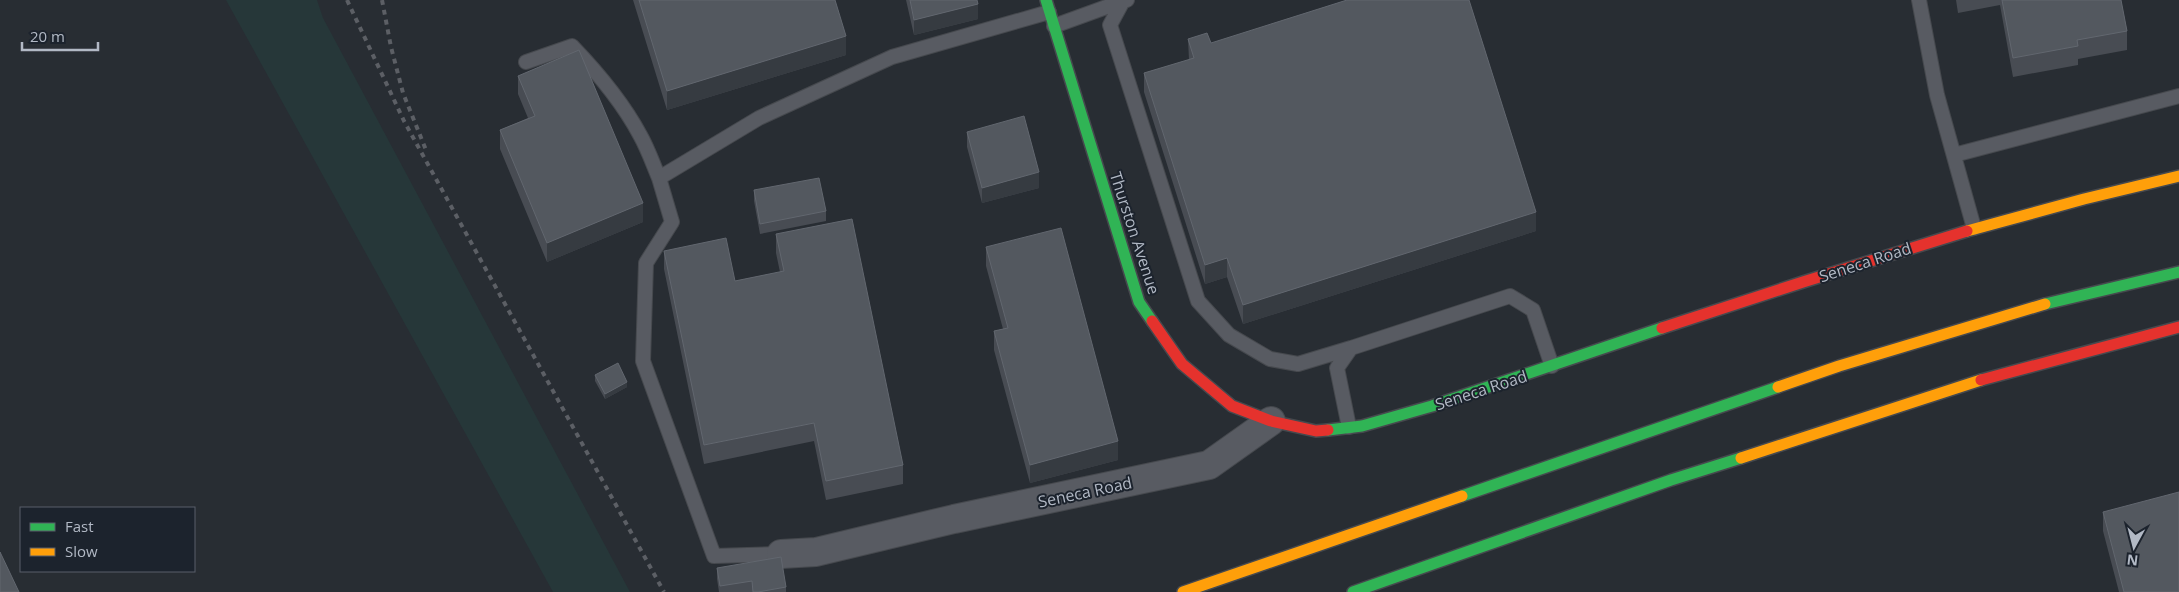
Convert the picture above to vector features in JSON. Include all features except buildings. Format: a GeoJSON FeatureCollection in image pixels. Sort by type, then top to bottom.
{"type":"FeatureCollection","features":[{"type":"Feature","properties":{"kind":"main road","name":"Thurston Avenue"},"geometry":{"type":"LineString","coordinates":[[1048,6],[1139,302],[1182,364],[1232,406],[1271,421]]}},
{"type":"Feature","properties":{"kind":"main road","name":"Seneca Road"},"geometry":{"type":"LineString","coordinates":[[1271,421],[1316,432],[1362,426],[1432,406],[1905,248],[2098,194],[2179,176]]}},
{"type":"Feature","properties":{"kind":"main road"},"geometry":{"type":"LineString","coordinates":[[1183,592],[1839,366],[2028,308],[2179,272]]}},
{"type":"Feature","properties":{"kind":"main road"},"geometry":{"type":"LineString","coordinates":[[1353,592],[1671,480],[1969,384],[2179,327]]}},
{"type":"Feature","properties":{"kind":"street","name":"Seneca Road"},"geometry":{"type":"LineString","coordinates":[[781,554],[816,552],[954,519],[1209,465],[1271,421]]}},
{"type":"Feature","properties":{"kind":"lane"},"geometry":{"type":"LineString","coordinates":[[1919,0],[1937,95],[1974,228]]}},
{"type":"Feature","properties":{"kind":"lane"},"geometry":{"type":"LineString","coordinates":[[1054,26],[1125,1]]}},
{"type":"Feature","properties":{"kind":"lane"},"geometry":{"type":"LineString","coordinates":[[1125,1],[1110,25],[1198,301],[1229,335],[1270,359],[1298,364],[1510,296],[1533,310],[1552,366]]}},
{"type":"Feature","properties":{"kind":"lane"},"geometry":{"type":"LineString","coordinates":[[660,178],[758,118],[892,57],[1048,6]]}},
{"type":"Feature","properties":{"kind":"lane"},"geometry":{"type":"LineString","coordinates":[[526,62],[572,46],[620,104],[640,135],[660,178],[672,222],[646,263],[643,361],[714,556],[781,554]]}},
{"type":"Feature","properties":{"kind":"lane"},"geometry":{"type":"LineString","coordinates":[[1954,155],[2179,96]]}},
{"type":"Feature","properties":{"kind":"lane"},"geometry":{"type":"LineString","coordinates":[[1349,427],[1337,368],[1351,348]]}},
{"type":"Feature","properties":{"kind":"shaded area"},"geometry":{"type":"Polygon","coordinates":[[[226,0],[317,0],[323,18],[630,592],[553,592],[226,0]]]}},
{"type":"Feature","properties":{"kind":"railway"},"geometry":{"type":"LineString","coordinates":[[347,0],[404,121],[664,592]]}},
{"type":"Feature","properties":{"kind":"railway"},"geometry":{"type":"LineString","coordinates":[[382,0],[391,47],[403,93],[426,150]]}},
{"type":"Feature","properties":{"kind":"traffic: fast"},"geometry":{"type":"LineString","coordinates":[[1046,0],[1139,302],[1152,321]]}},
{"type":"Feature","properties":{"kind":"traffic: fast"},"geometry":{"type":"LineString","coordinates":[[2045,304],[2179,272]]}},
{"type":"Feature","properties":{"kind":"traffic: fast"},"geometry":{"type":"LineString","coordinates":[[1328,430],[1362,426],[1432,406],[1662,328]]}},
{"type":"Feature","properties":{"kind":"traffic: fast"},"geometry":{"type":"LineString","coordinates":[[1462,496],[1778,387]]}},
{"type":"Feature","properties":{"kind":"traffic: fast"},"geometry":{"type":"LineString","coordinates":[[1353,592],[1671,480],[1741,458]]}},
{"type":"Feature","properties":{"kind":"traffic: slow"},"geometry":{"type":"LineString","coordinates":[[1967,231],[2084,199],[2179,176]]}},
{"type":"Feature","properties":{"kind":"traffic: slow"},"geometry":{"type":"LineString","coordinates":[[1778,387],[1839,366],[2045,304]]}},
{"type":"Feature","properties":{"kind":"traffic: slow"},"geometry":{"type":"LineString","coordinates":[[1741,458],[1981,380]]}},
{"type":"Feature","properties":{"kind":"traffic: slow"},"geometry":{"type":"LineString","coordinates":[[1183,592],[1462,496]]}},
{"type":"Feature","properties":{"kind":"traffic: jam"},"geometry":{"type":"LineString","coordinates":[[1662,328],[1967,231]]}},
{"type":"Feature","properties":{"kind":"traffic: jam"},"geometry":{"type":"LineString","coordinates":[[1152,321],[1182,364],[1232,406],[1271,421],[1316,431],[1328,430]]}},
{"type":"Feature","properties":{"kind":"traffic: jam"},"geometry":{"type":"LineString","coordinates":[[1981,380],[2179,327]]}}]}
